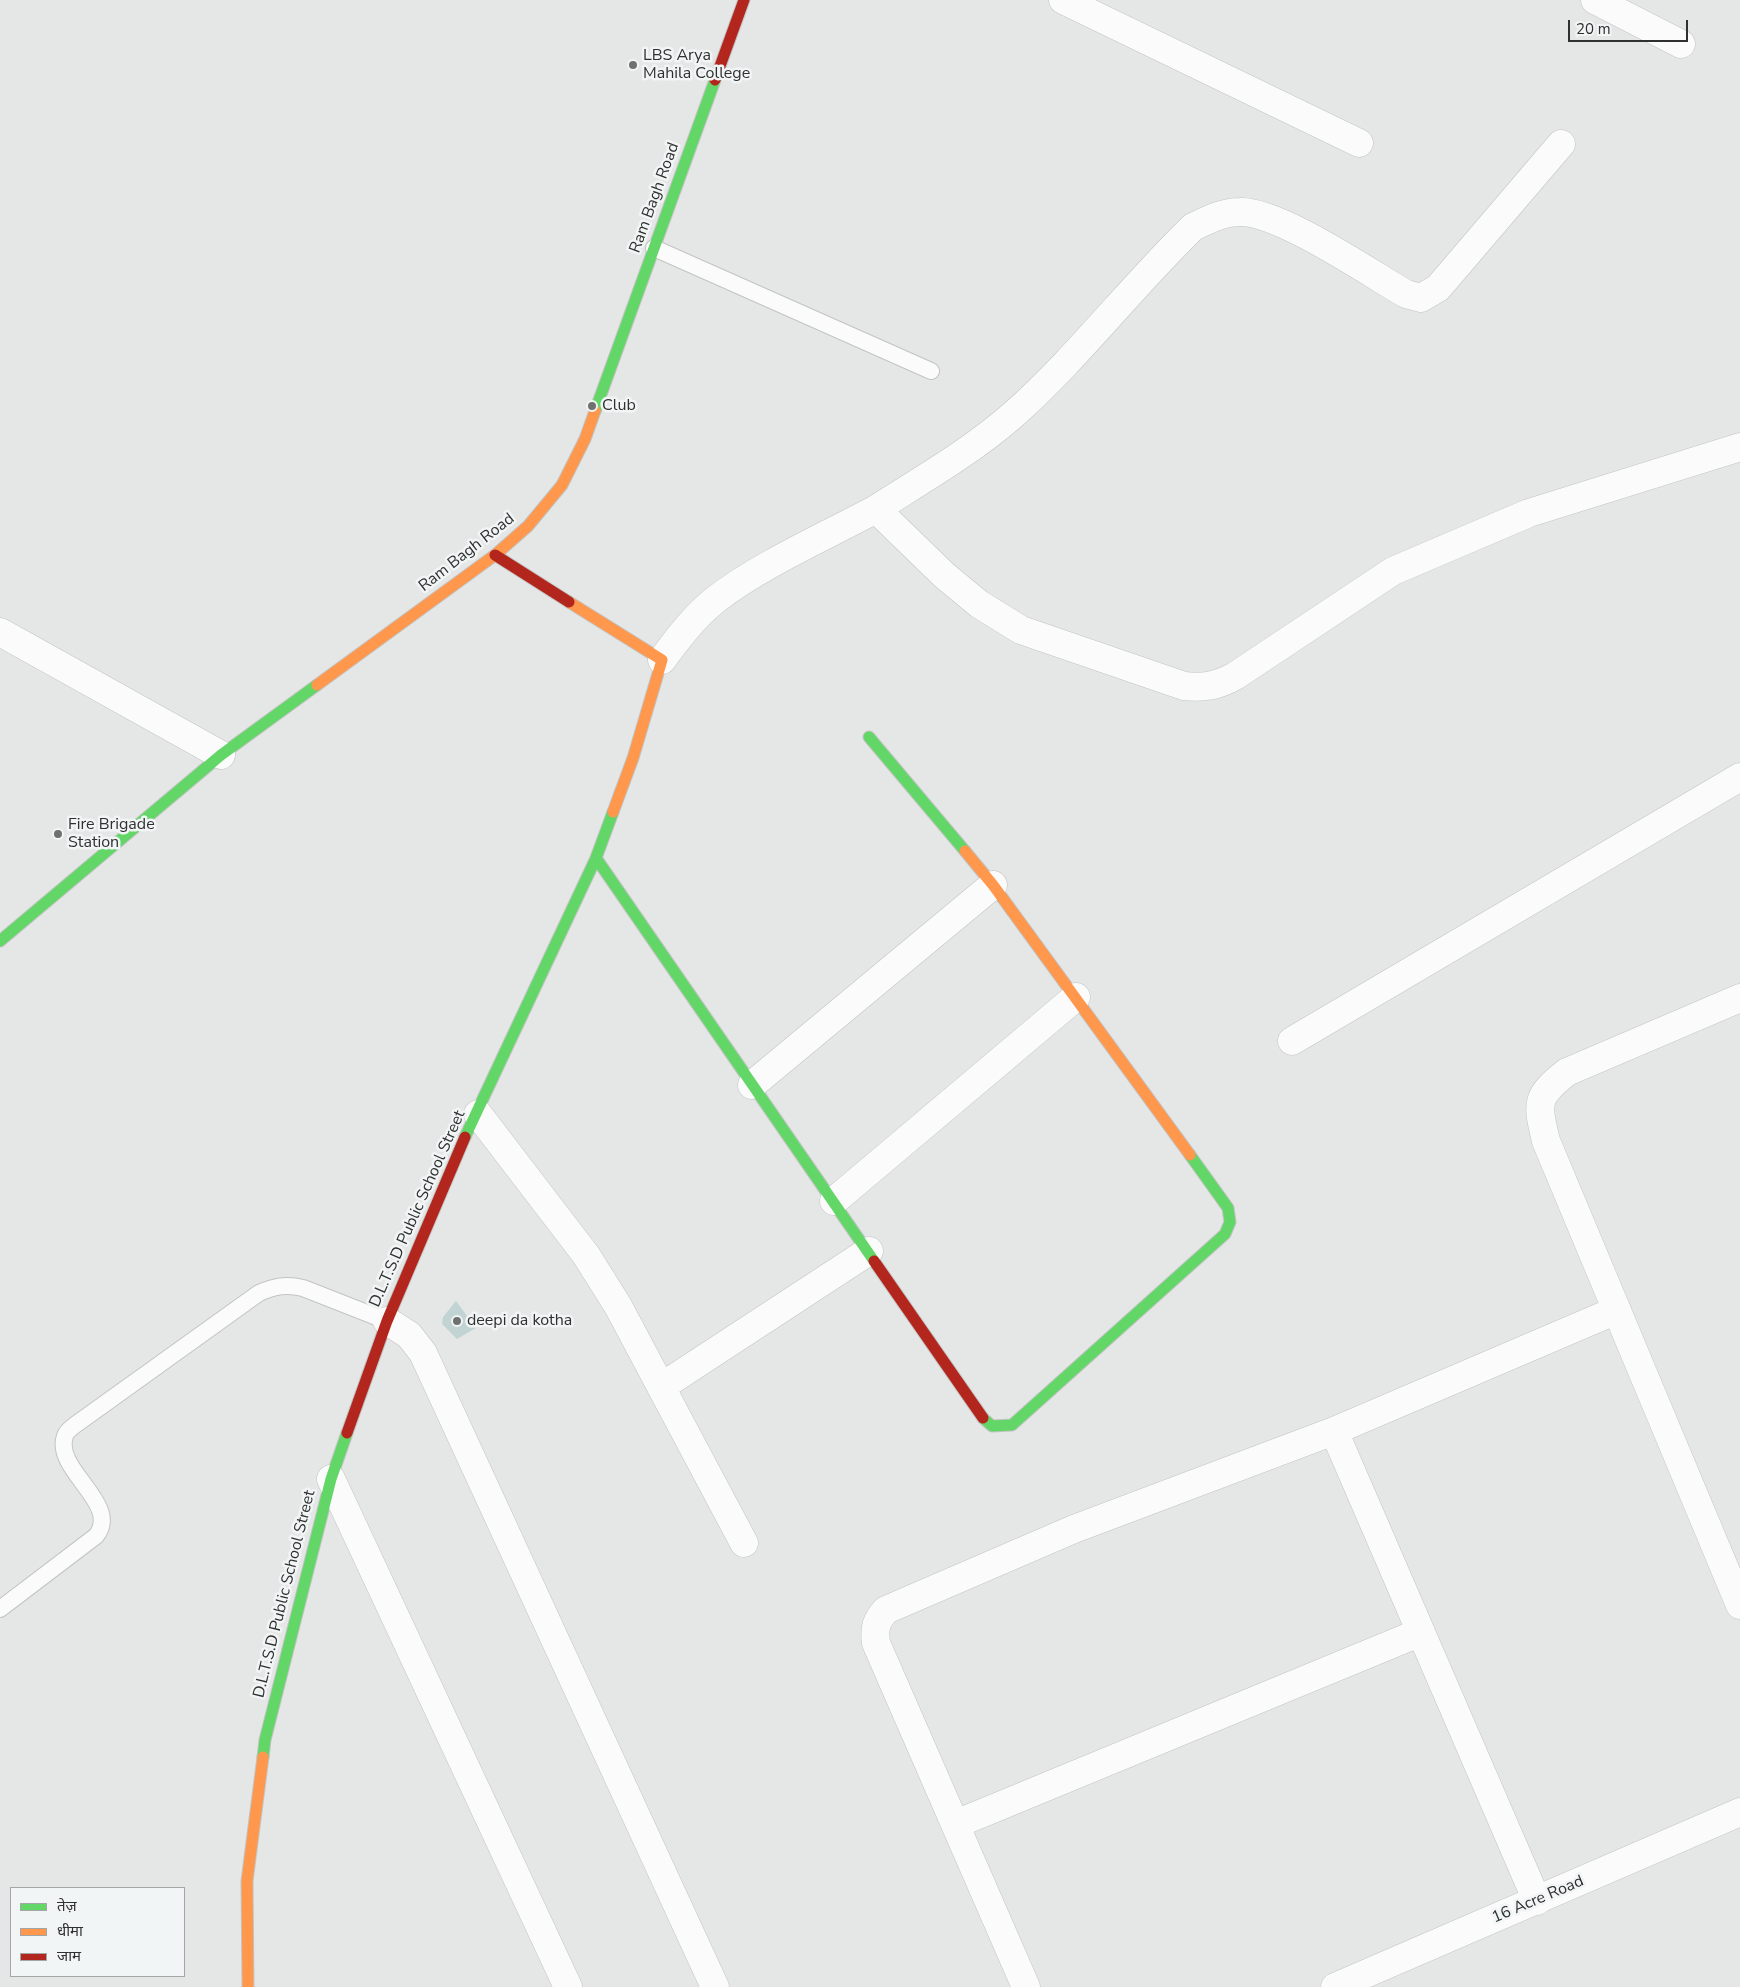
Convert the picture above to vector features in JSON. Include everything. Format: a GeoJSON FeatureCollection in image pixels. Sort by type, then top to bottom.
{"type":"FeatureCollection","features":[{"type":"Feature","properties":{"kind":"street","name":"Ram Bagh Road"},"geometry":{"type":"LineString","coordinates":[[0,941],[221,755],[495,555],[528,526],[562,485],[585,439],[744,0]]}},
{"type":"Feature","properties":{"kind":"street"},"geometry":{"type":"LineString","coordinates":[[1063,0],[1359,143]]}},
{"type":"Feature","properties":{"kind":"street"},"geometry":{"type":"LineString","coordinates":[[1595,0],[1681,44]]}},
{"type":"Feature","properties":{"kind":"street"},"geometry":{"type":"LineString","coordinates":[[495,555],[662,660],[686,628],[715,600],[753,575],[876,509],[971,449],[1013,415],[1054,376],[1193,227],[1218,215],[1240,212],[1264,215],[1286,225],[1406,294],[1421,298],[1438,288],[1561,144]]}},
{"type":"Feature","properties":{"kind":"street"},"geometry":{"type":"LineString","coordinates":[[876,509],[958,587],[979,604],[1021,630],[1184,686],[1204,688],[1222,683],[1235,676],[1402,567],[1529,513],[1740,447]]}},
{"type":"Feature","properties":{"kind":"street"},"geometry":{"type":"LineString","coordinates":[[0,632],[221,755]]}},
{"type":"Feature","properties":{"kind":"street","name":"D.L.T.S.D Public School Street"},"geometry":{"type":"LineString","coordinates":[[248,1987],[246,1881],[265,1740],[331,1479],[387,1321],[444,1183],[478,1114],[596,858],[633,758],[662,660]]}},
{"type":"Feature","properties":{"kind":"street"},"geometry":{"type":"LineString","coordinates":[[596,858],[982,1417],[992,1426],[1012,1425],[1224,1234],[1231,1225],[1232,1215],[1226,1204],[993,884],[869,737]]}},
{"type":"Feature","properties":{"kind":"street"},"geometry":{"type":"LineString","coordinates":[[1292,1042],[1740,777]]}},
{"type":"Feature","properties":{"kind":"street"},"geometry":{"type":"LineString","coordinates":[[752,1085],[993,884]]}},
{"type":"Feature","properties":{"kind":"street"},"geometry":{"type":"LineString","coordinates":[[834,1201],[1076,997]]}},
{"type":"Feature","properties":{"kind":"street"},"geometry":{"type":"LineString","coordinates":[[1740,998],[1567,1072],[1545,1089],[1539,1112],[1546,1141],[1616,1310],[1729,1547],[1740,1605]]}},
{"type":"Feature","properties":{"kind":"street"},"geometry":{"type":"LineString","coordinates":[[478,1114],[586,1255],[618,1306],[744,1543]]}},
{"type":"Feature","properties":{"kind":"street"},"geometry":{"type":"LineString","coordinates":[[660,1387],[869,1251]]}},
{"type":"Feature","properties":{"kind":"street"},"geometry":{"type":"LineString","coordinates":[[1026,1987],[876,1643],[875,1630],[877,1620],[886,1610],[1074,1529],[1334,1431],[1616,1310]]}},
{"type":"Feature","properties":{"kind":"street"},"geometry":{"type":"LineString","coordinates":[[387,1321],[409,1335],[423,1353],[715,1987]]}},
{"type":"Feature","properties":{"kind":"street"},"geometry":{"type":"LineString","coordinates":[[1334,1431],[1537,1901]]}},
{"type":"Feature","properties":{"kind":"street"},"geometry":{"type":"LineString","coordinates":[[331,1479],[568,1987]]}},
{"type":"Feature","properties":{"kind":"street"},"geometry":{"type":"LineString","coordinates":[[956,1824],[1421,1632]]}},
{"type":"Feature","properties":{"kind":"street","name":"16 Acre Road"},"geometry":{"type":"LineString","coordinates":[[1335,1987],[1740,1812]]}},
{"type":"Feature","properties":{"kind":"lane"},"geometry":{"type":"LineString","coordinates":[[654,248],[931,371]]}},
{"type":"Feature","properties":{"kind":"lane"},"geometry":{"type":"LineString","coordinates":[[0,1609],[96,1536],[102,1528],[103,1518],[98,1507],[67,1458],[63,1447],[65,1434],[75,1424],[259,1293],[274,1286],[289,1285],[303,1288],[387,1321]]}},
{"type":"Feature","properties":{"kind":"building","name":"deepi da kotha"},"geometry":{"type":"Polygon","coordinates":[[[456,1301],[476,1328],[457,1339],[442,1324],[443,1317],[456,1301]]]}},
{"type":"Feature","properties":{"kind":"traffic: fast"},"geometry":{"type":"LineString","coordinates":[[595,411],[715,80]]}},
{"type":"Feature","properties":{"kind":"traffic: fast"},"geometry":{"type":"LineString","coordinates":[[0,941],[221,755],[317,685]]}},
{"type":"Feature","properties":{"kind":"traffic: fast"},"geometry":{"type":"LineString","coordinates":[[869,737],[965,851]]}},
{"type":"Feature","properties":{"kind":"traffic: fast"},"geometry":{"type":"LineString","coordinates":[[465,1137],[596,858],[613,812]]}},
{"type":"Feature","properties":{"kind":"traffic: fast"},"geometry":{"type":"LineString","coordinates":[[596,858],[874,1261]]}},
{"type":"Feature","properties":{"kind":"traffic: fast"},"geometry":{"type":"LineString","coordinates":[[983,1418],[992,1426],[1012,1425],[1225,1234],[1230,1222],[1228,1208],[1190,1155]]}},
{"type":"Feature","properties":{"kind":"traffic: fast"},"geometry":{"type":"LineString","coordinates":[[263,1757],[265,1740],[331,1479],[347,1433]]}},
{"type":"Feature","properties":{"kind":"traffic: slow"},"geometry":{"type":"LineString","coordinates":[[317,685],[495,555],[528,526],[562,485],[585,439],[595,411]]}},
{"type":"Feature","properties":{"kind":"traffic: slow"},"geometry":{"type":"LineString","coordinates":[[569,602],[662,660],[633,758],[613,812]]}},
{"type":"Feature","properties":{"kind":"traffic: slow"},"geometry":{"type":"LineString","coordinates":[[965,851],[993,885],[1190,1155]]}},
{"type":"Feature","properties":{"kind":"traffic: slow"},"geometry":{"type":"LineString","coordinates":[[248,1987],[247,1881],[263,1757]]}},
{"type":"Feature","properties":{"kind":"traffic: jam"},"geometry":{"type":"LineString","coordinates":[[715,80],[744,0]]}},
{"type":"Feature","properties":{"kind":"traffic: jam"},"geometry":{"type":"LineString","coordinates":[[495,555],[569,602]]}},
{"type":"Feature","properties":{"kind":"traffic: jam"},"geometry":{"type":"LineString","coordinates":[[347,1433],[387,1321],[465,1137]]}},
{"type":"Feature","properties":{"kind":"traffic: jam"},"geometry":{"type":"LineString","coordinates":[[874,1261],[983,1418]]}},
{"type":"Feature","properties":{"kind":"place","name":"LBS Arya Mahila College"},"geometry":{"type":"Point","coordinates":[633,65]}},
{"type":"Feature","properties":{"kind":"place","name":"Club"},"geometry":{"type":"Point","coordinates":[592,406]}},
{"type":"Feature","properties":{"kind":"place","name":"Fire Brigade Station"},"geometry":{"type":"Point","coordinates":[58,834]}},
{"type":"Feature","properties":{"kind":"place","name":"deepi da kotha"},"geometry":{"type":"Point","coordinates":[457,1321]}}]}
